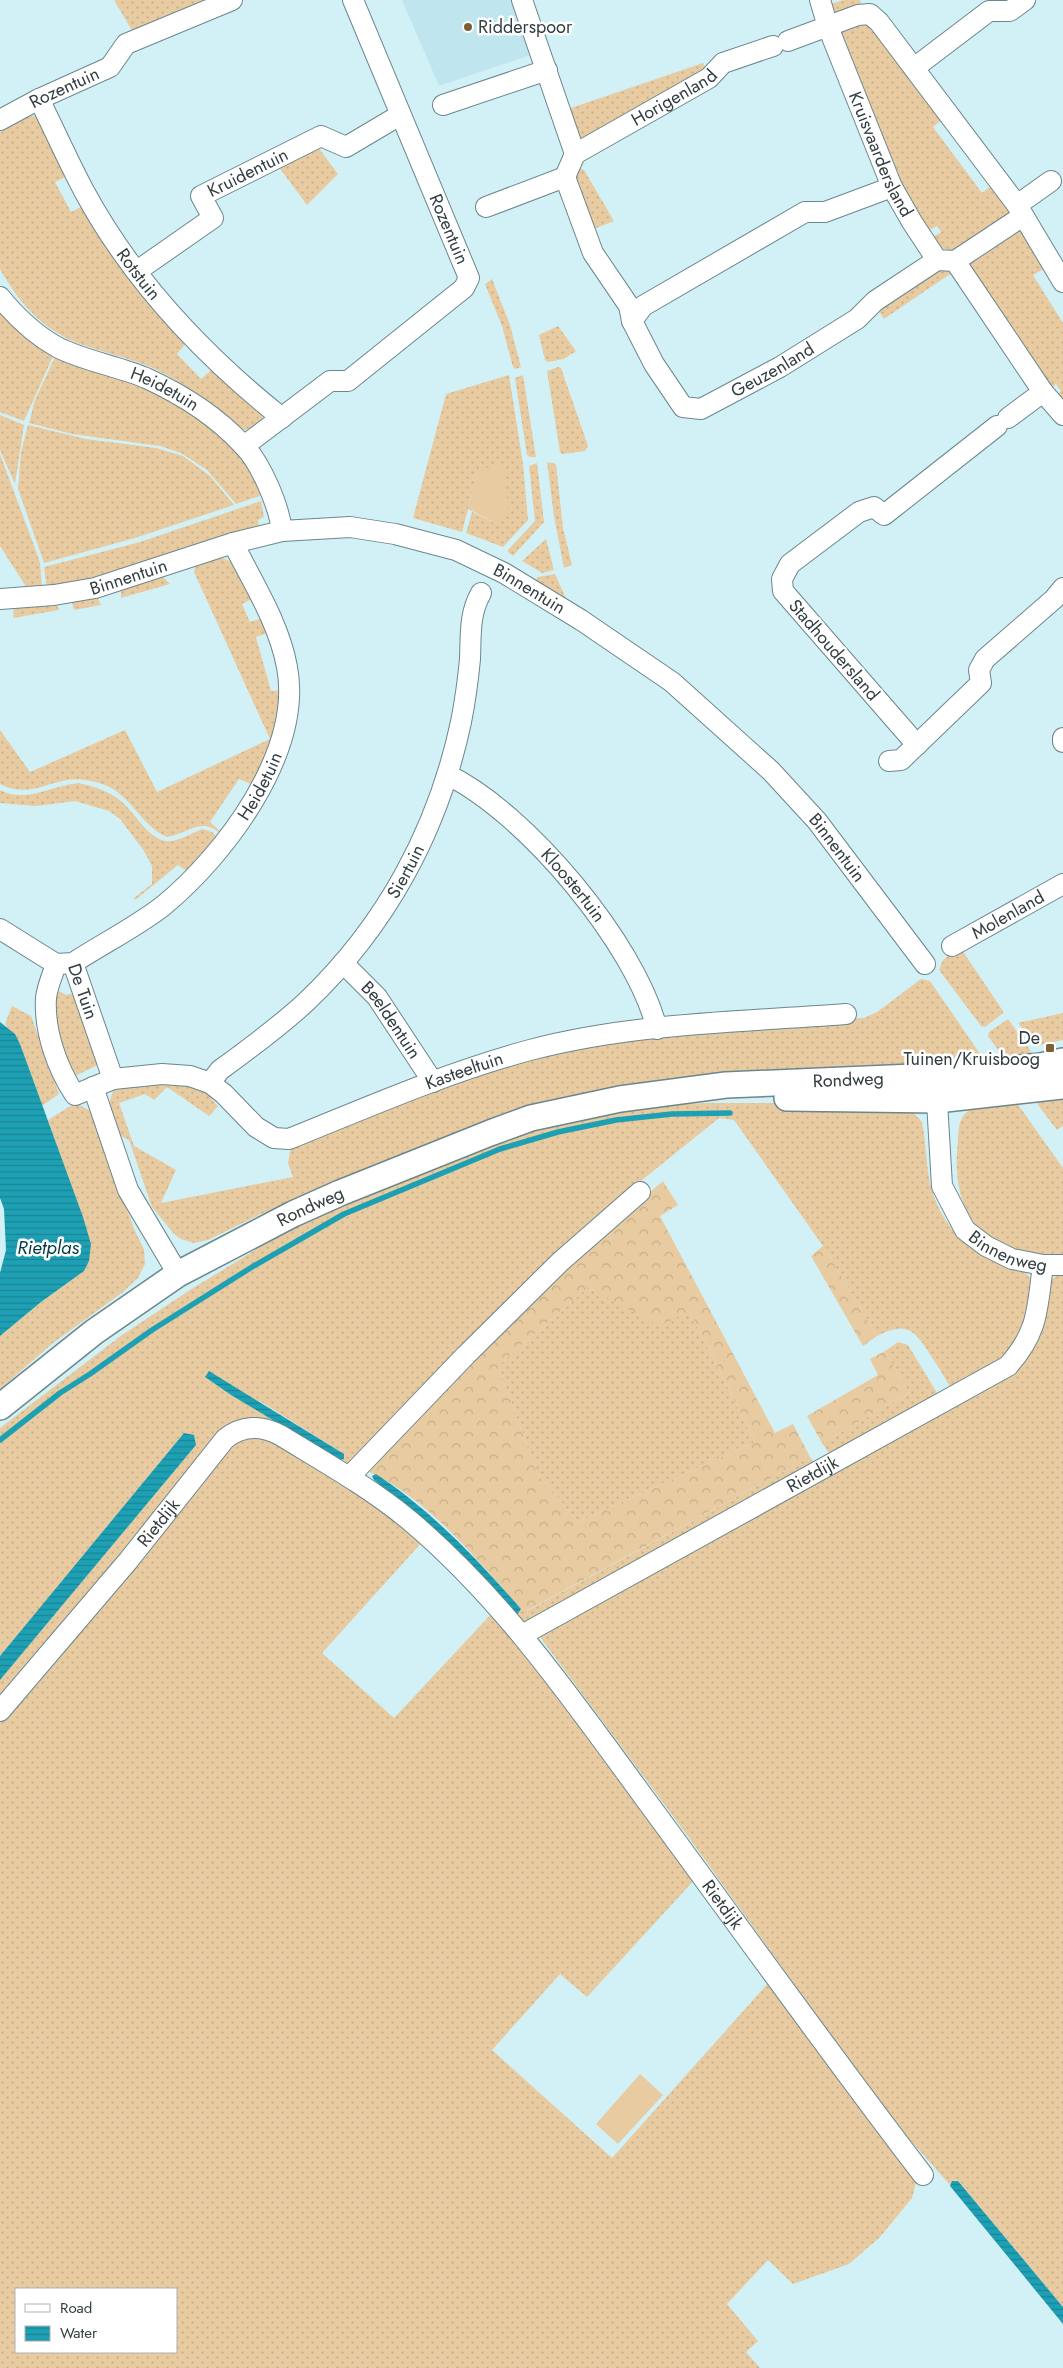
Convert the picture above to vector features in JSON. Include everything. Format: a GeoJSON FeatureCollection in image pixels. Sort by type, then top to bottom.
{"type":"FeatureCollection","features":[{"type":"Feature","properties":{"kind":"main road","name":"Rondweg"},"geometry":{"type":"LineString","coordinates":[[0,1408],[94,1332],[178,1274],[293,1214],[490,1132],[531,1118],[595,1104],[726,1085],[936,1076],[1041,1066],[1063,1062]]}},
{"type":"Feature","properties":{"kind":"main road","name":"Rondweg"},"geometry":{"type":"LineString","coordinates":[[662,1095],[937,1100],[1063,1086]]}},
{"type":"Feature","properties":{"kind":"street","name":"Rozentuin"},"geometry":{"type":"LineString","coordinates":[[0,120],[40,99],[110,67],[126,44],[232,0]]}},
{"type":"Feature","properties":{"kind":"street","name":"Rozentuin"},"geometry":{"type":"LineString","coordinates":[[244,446],[330,381],[348,381],[464,288],[469,278],[352,0]]}},
{"type":"Feature","properties":{"kind":"street"},"geometry":{"type":"LineString","coordinates":[[486,207],[565,178],[575,154],[522,0]]}},
{"type":"Feature","properties":{"kind":"street","name":"Kruisvaardersland"},"geometry":{"type":"LineString","coordinates":[[820,0],[828,27],[892,187],[912,222],[946,260],[1063,415]]}},
{"type":"Feature","properties":{"kind":"street"},"geometry":{"type":"LineString","coordinates":[[914,68],[989,11],[1010,11],[1025,0]]}},
{"type":"Feature","properties":{"kind":"street"},"geometry":{"type":"LineString","coordinates":[[828,27],[858,15],[868,7],[1020,210],[1063,282]]}},
{"type":"Feature","properties":{"kind":"street","name":"Horigenland"},"geometry":{"type":"LineString","coordinates":[[575,154],[709,78],[723,63],[828,27]]}},
{"type":"Feature","properties":{"kind":"street"},"geometry":{"type":"LineString","coordinates":[[443,105],[547,70]]}},
{"type":"Feature","properties":{"kind":"street","name":"Rotstuin"},"geometry":{"type":"LineString","coordinates":[[40,99],[84,191],[137,271],[163,306],[209,355],[282,418]]}},
{"type":"Feature","properties":{"kind":"street","name":"Kruidentuin"},"geometry":{"type":"LineString","coordinates":[[137,271],[213,218],[201,196],[321,136],[346,147],[400,115]]}},
{"type":"Feature","properties":{"kind":"street","name":"Geuzenland"},"geometry":{"type":"LineString","coordinates":[[565,178],[593,253],[629,306],[632,321],[654,364],[683,407],[701,410],[780,367],[857,319],[875,301],[946,260]]}},
{"type":"Feature","properties":{"kind":"street"},"geometry":{"type":"LineString","coordinates":[[946,260],[1020,210],[1051,182]]}},
{"type":"Feature","properties":{"kind":"street"},"geometry":{"type":"LineString","coordinates":[[632,321],[643,306],[805,212],[825,212],[892,187]]}},
{"type":"Feature","properties":{"kind":"street","name":"Heidetuin"},"geometry":{"type":"LineString","coordinates":[[0,297],[19,320],[58,348],[146,378],[214,420],[244,446],[259,470],[280,513],[282,531]]}},
{"type":"Feature","properties":{"kind":"street","name":"Stadhoudersland"},"geometry":{"type":"LineString","coordinates":[[917,745],[783,591],[782,579],[790,564],[858,512],[874,507],[884,515],[1044,392]]}},
{"type":"Feature","properties":{"kind":"street","name":"Binnentuin"},"geometry":{"type":"LineString","coordinates":[[0,599],[54,595],[95,588],[233,543],[282,531],[350,527],[394,534],[456,550],[504,572],[581,620],[672,682],[771,771],[817,821],[925,964]]}},
{"type":"Feature","properties":{"kind":"street","name":"Heidetuin"},"geometry":{"type":"LineString","coordinates":[[64,963],[162,906],[196,875],[226,842],[241,822],[276,756],[290,700],[287,667],[277,631],[233,543]]}},
{"type":"Feature","properties":{"kind":"street"},"geometry":{"type":"LineString","coordinates":[[889,761],[901,760],[981,683],[979,670],[985,659],[1054,599],[1063,588]]}},
{"type":"Feature","properties":{"kind":"street","name":"Siertuin"},"geometry":{"type":"LineString","coordinates":[[210,1083],[220,1070],[305,1003],[344,963],[381,914],[411,863],[434,816],[448,775],[461,721],[470,661],[471,621],[474,606],[481,593]]}},
{"type":"Feature","properties":{"kind":"street","name":"Kloostertuin"},"geometry":{"type":"LineString","coordinates":[[448,775],[464,783],[506,815],[542,849],[581,895],[610,934],[635,974],[647,998],[657,1028]]}},
{"type":"Feature","properties":{"kind":"street","name":"Molenland"},"geometry":{"type":"LineString","coordinates":[[952,946],[1063,884]]}},
{"type":"Feature","properties":{"kind":"street"},"geometry":{"type":"LineString","coordinates":[[0,929],[64,963]]}},
{"type":"Feature","properties":{"kind":"street","name":"De Tuin"},"geometry":{"type":"LineString","coordinates":[[64,963],[113,1079]]}},
{"type":"Feature","properties":{"kind":"street","name":"De Tuin"},"geometry":{"type":"LineString","coordinates":[[64,963],[46,997],[48,1028],[56,1056],[67,1083],[84,1091],[128,1190],[178,1274]]}},
{"type":"Feature","properties":{"kind":"street","name":"Beeldentuin"},"geometry":{"type":"LineString","coordinates":[[344,963],[377,997],[433,1082]]}},
{"type":"Feature","properties":{"kind":"street","name":"Kasteeltuin"},"geometry":{"type":"LineString","coordinates":[[113,1079],[162,1074],[190,1076],[210,1083],[256,1127],[274,1138],[289,1139],[433,1082],[531,1050],[591,1037],[657,1028],[846,1014]]}},
{"type":"Feature","properties":{"kind":"street","name":"Binnenweg"},"geometry":{"type":"LineString","coordinates":[[936,1076],[942,1186],[965,1230],[986,1246],[1012,1259],[1053,1265]]}},
{"type":"Feature","properties":{"kind":"street"},"geometry":{"type":"LineString","coordinates":[[84,1091],[113,1079]]}},
{"type":"Feature","properties":{"kind":"street"},"geometry":{"type":"LineString","coordinates":[[349,1477],[466,1355],[560,1262],[640,1192]]}},
{"type":"Feature","properties":{"kind":"street","name":"Rietdijk"},"geometry":{"type":"LineString","coordinates":[[522,1635],[1008,1366],[1023,1350],[1034,1330],[1053,1265]]}},
{"type":"Feature","properties":{"kind":"street","name":"Rietdijk"},"geometry":{"type":"LineString","coordinates":[[0,1711],[128,1561],[225,1439],[233,1432],[252,1428],[271,1431],[349,1477],[381,1499],[434,1543],[522,1635],[598,1734],[806,2020],[923,2175]]}},
{"type":"Feature","properties":{"kind":"shaded area","name":"Ridderspoor"},"geometry":{"type":"Polygon","coordinates":[[[402,0],[512,0],[531,55],[439,86],[402,0]]]}},
{"type":"Feature","properties":{"kind":"green space"},"geometry":{"type":"Polygon","coordinates":[[[114,0],[214,0],[134,34],[114,0]]]}},
{"type":"Feature","properties":{"kind":"green space"},"geometry":{"type":"Polygon","coordinates":[[[843,0],[860,0],[862,6],[833,15],[828,5],[843,0]]]}},
{"type":"Feature","properties":{"kind":"green space"},"geometry":{"type":"Polygon","coordinates":[[[864,23],[871,24],[942,120],[933,127],[982,193],[991,186],[1013,211],[959,252],[940,248],[930,239],[941,232],[937,226],[926,232],[896,180],[841,33],[844,29],[864,23]]]}},
{"type":"Feature","properties":{"kind":"green space"},"geometry":{"type":"Polygon","coordinates":[[[703,63],[706,69],[580,141],[565,110],[703,63]]]}},
{"type":"Feature","properties":{"kind":"green space"},"geometry":{"type":"Polygon","coordinates":[[[29,116],[37,116],[67,176],[55,182],[71,212],[85,205],[187,342],[177,354],[201,379],[212,369],[263,414],[261,423],[251,429],[244,430],[212,405],[167,375],[130,359],[86,346],[58,334],[25,306],[0,269],[0,132],[29,116]]]}},
{"type":"Feature","properties":{"kind":"green space"},"geometry":{"type":"Polygon","coordinates":[[[315,143],[338,174],[307,205],[278,166],[315,143]]]}},
{"type":"Feature","properties":{"kind":"green space"},"geometry":{"type":"Polygon","coordinates":[[[575,165],[584,170],[614,221],[591,230],[573,171],[575,165]]]}},
{"type":"Feature","properties":{"kind":"green space"},"geometry":{"type":"Polygon","coordinates":[[[1019,225],[1044,269],[1033,275],[1063,323],[1063,405],[1056,396],[1061,391],[1056,384],[1050,390],[966,259],[1019,225]]]}},
{"type":"Feature","properties":{"kind":"green space"},"geometry":{"type":"Polygon","coordinates":[[[938,265],[953,272],[884,319],[879,311],[880,305],[938,265]]]}},
{"type":"Feature","properties":{"kind":"green space"},"geometry":{"type":"Polygon","coordinates":[[[492,279],[510,325],[521,367],[516,369],[513,367],[502,326],[485,284],[492,279]]]}},
{"type":"Feature","properties":{"kind":"green space"},"geometry":{"type":"Polygon","coordinates":[[[0,307],[54,354],[24,421],[0,412],[0,307]]]}},
{"type":"Feature","properties":{"kind":"green space"},"geometry":{"type":"Polygon","coordinates":[[[558,326],[576,351],[564,359],[548,362],[545,360],[539,335],[558,326]]]}},
{"type":"Feature","properties":{"kind":"green space"},"geometry":{"type":"Polygon","coordinates":[[[56,355],[119,376],[168,398],[223,437],[243,459],[263,495],[236,504],[207,470],[181,453],[160,446],[72,434],[29,423],[35,400],[56,355]]]}},
{"type":"Feature","properties":{"kind":"green space"},"geometry":{"type":"Polygon","coordinates":[[[558,367],[561,368],[588,446],[585,451],[562,454],[560,452],[547,371],[558,367]]]}},
{"type":"Feature","properties":{"kind":"green space"},"geometry":{"type":"Polygon","coordinates":[[[509,375],[523,464],[528,520],[503,547],[466,533],[472,512],[497,524],[478,471],[462,532],[413,518],[446,394],[509,375]]]}},
{"type":"Feature","properties":{"kind":"green space"},"geometry":{"type":"Polygon","coordinates":[[[523,375],[536,457],[527,455],[515,378],[523,375]]]}},
{"type":"Feature","properties":{"kind":"green space"},"geometry":{"type":"Polygon","coordinates":[[[0,415],[24,425],[15,484],[0,450],[0,415]]]}},
{"type":"Feature","properties":{"kind":"green space"},"geometry":{"type":"Polygon","coordinates":[[[28,425],[86,439],[156,448],[183,456],[210,476],[234,505],[135,538],[44,563],[18,489],[21,452],[28,425]]]}},
{"type":"Feature","properties":{"kind":"green space"},"geometry":{"type":"Polygon","coordinates":[[[0,454],[40,563],[42,586],[27,588],[0,546],[0,454]]]}},
{"type":"Feature","properties":{"kind":"green space"},"geometry":{"type":"Polygon","coordinates":[[[547,462],[556,464],[563,528],[572,565],[564,568],[554,516],[547,462]]]}},
{"type":"Feature","properties":{"kind":"green space"},"geometry":{"type":"Polygon","coordinates":[[[537,463],[544,522],[513,556],[508,550],[535,521],[529,466],[537,463]]]}},
{"type":"Feature","properties":{"kind":"green space"},"geometry":{"type":"Polygon","coordinates":[[[502,466],[504,468],[509,513],[497,524],[468,509],[478,471],[480,469],[502,466]]]}},
{"type":"Feature","properties":{"kind":"green space"},"geometry":{"type":"Polygon","coordinates":[[[261,501],[264,517],[258,520],[259,526],[150,565],[47,590],[44,567],[140,542],[261,501]]]}},
{"type":"Feature","properties":{"kind":"green space"},"geometry":{"type":"Polygon","coordinates":[[[546,539],[554,570],[542,573],[522,561],[546,539]]]}},
{"type":"Feature","properties":{"kind":"green space"},"geometry":{"type":"Polygon","coordinates":[[[221,558],[232,563],[247,587],[252,599],[242,604],[250,622],[262,618],[267,633],[256,637],[271,691],[284,690],[278,730],[253,785],[239,779],[210,822],[221,832],[206,826],[200,826],[167,837],[150,826],[114,790],[91,781],[67,780],[26,790],[18,790],[0,784],[0,730],[30,772],[125,730],[157,792],[270,739],[194,572],[195,567],[221,558]]]}},
{"type":"Feature","properties":{"kind":"green space"},"geometry":{"type":"Polygon","coordinates":[[[555,574],[568,603],[534,583],[538,577],[555,574]]]}},
{"type":"Feature","properties":{"kind":"green space"},"geometry":{"type":"Polygon","coordinates":[[[162,576],[170,584],[121,598],[121,588],[162,576]]]}},
{"type":"Feature","properties":{"kind":"green space"},"geometry":{"type":"Polygon","coordinates":[[[98,598],[101,605],[74,610],[73,600],[98,598]]]}},
{"type":"Feature","properties":{"kind":"green space"},"geometry":{"type":"Polygon","coordinates":[[[56,603],[59,610],[13,618],[14,608],[56,603]]]}},
{"type":"Feature","properties":{"kind":"green space"},"geometry":{"type":"Polygon","coordinates":[[[79,783],[102,790],[117,798],[147,830],[159,839],[174,841],[202,829],[212,832],[218,838],[188,872],[178,865],[135,900],[134,898],[152,884],[152,866],[144,851],[120,819],[109,811],[75,801],[36,806],[0,803],[0,790],[19,795],[79,783]]]}},
{"type":"Feature","properties":{"kind":"green space"},"geometry":{"type":"Polygon","coordinates":[[[958,949],[962,950],[1003,1011],[985,1027],[981,1026],[939,970],[943,960],[958,949]]]}},
{"type":"Feature","properties":{"kind":"green space"},"geometry":{"type":"Polygon","coordinates":[[[921,979],[930,981],[989,1067],[697,1084],[326,1188],[261,1214],[208,1240],[194,1243],[181,1239],[174,1234],[152,1207],[129,1140],[119,1135],[110,1109],[111,1097],[119,1085],[183,1079],[215,1092],[211,1099],[218,1106],[209,1116],[167,1087],[154,1100],[145,1094],[119,1103],[134,1146],[176,1170],[161,1203],[293,1177],[288,1163],[291,1146],[413,1094],[526,1057],[644,1032],[864,1018],[877,1012],[921,979]]]}},
{"type":"Feature","properties":{"kind":"green space"},"geometry":{"type":"Polygon","coordinates":[[[55,989],[66,995],[78,992],[102,1063],[73,1077],[55,1033],[55,989]]]}},
{"type":"Feature","properties":{"kind":"green space"},"geometry":{"type":"Polygon","coordinates":[[[12,1006],[31,1016],[59,1094],[42,1106],[20,1044],[5,1024],[12,1006]]]}},
{"type":"Feature","properties":{"kind":"green space"},"geometry":{"type":"Polygon","coordinates":[[[1063,1013],[1063,1040],[1035,1046],[1018,1023],[1063,1013]]]}},
{"type":"Feature","properties":{"kind":"green space"},"geometry":{"type":"Polygon","coordinates":[[[1008,1019],[1030,1050],[1032,1056],[1007,1062],[988,1036],[989,1032],[1008,1019]]]}},
{"type":"Feature","properties":{"kind":"green space"},"geometry":{"type":"Polygon","coordinates":[[[1014,1099],[1063,1168],[1063,1255],[1023,1252],[994,1242],[986,1236],[969,1215],[960,1192],[957,1153],[958,1133],[962,1118],[977,1105],[1014,1099]]]}},
{"type":"Feature","properties":{"kind":"green space"},"geometry":{"type":"Polygon","coordinates":[[[1063,1100],[1063,1126],[1057,1130],[1035,1101],[1063,1100]]]}},
{"type":"Feature","properties":{"kind":"green space"},"geometry":{"type":"Polygon","coordinates":[[[776,1103],[910,1109],[922,1122],[930,1183],[937,1205],[949,1225],[973,1249],[990,1258],[1022,1270],[1033,1282],[1029,1321],[1004,1361],[950,1387],[915,1334],[903,1329],[896,1329],[877,1336],[823,1246],[734,1120],[719,1118],[616,1201],[346,1466],[243,1422],[0,1703],[0,1680],[196,1445],[184,1433],[0,1656],[0,1428],[122,1335],[190,1290],[275,1238],[328,1209],[509,1135],[562,1120],[658,1105],[776,1103]],[[205,1377],[231,1395],[339,1460],[344,1454],[263,1403],[205,1377]]]}},
{"type":"Feature","properties":{"kind":"green space"},"geometry":{"type":"Polygon","coordinates":[[[78,1104],[92,1112],[134,1229],[144,1249],[145,1264],[138,1278],[123,1292],[53,1343],[0,1389],[0,1336],[41,1302],[84,1271],[91,1244],[48,1120],[72,1105],[78,1104]]]}},
{"type":"Feature","properties":{"kind":"green space"},"geometry":{"type":"Polygon","coordinates":[[[663,1181],[678,1205],[660,1216],[775,1433],[793,1424],[810,1457],[526,1611],[521,1609],[470,1552],[432,1514],[391,1483],[369,1472],[475,1357],[597,1237],[663,1181]],[[588,1287],[498,1366],[537,1473],[578,1522],[755,1442],[690,1312],[658,1326],[588,1287]]]}},
{"type":"Feature","properties":{"kind":"green space"},"geometry":{"type":"Polygon","coordinates":[[[823,1246],[877,1336],[863,1346],[811,1256],[823,1246]]]}},
{"type":"Feature","properties":{"kind":"green space"},"geometry":{"type":"Polygon","coordinates":[[[1058,1274],[1063,1274],[1063,2307],[958,2181],[955,2180],[950,2185],[889,2116],[687,1835],[540,1637],[544,1633],[1004,1376],[1047,1284],[1058,1274]]]}},
{"type":"Feature","properties":{"kind":"green space"},"geometry":{"type":"Polygon","coordinates":[[[588,1287],[623,1305],[690,1312],[755,1442],[578,1522],[537,1473],[498,1366],[588,1287]]]}},
{"type":"Feature","properties":{"kind":"green space"},"geometry":{"type":"Polygon","coordinates":[[[898,1342],[908,1345],[937,1393],[934,1402],[836,1455],[829,1453],[822,1443],[909,1393],[885,1351],[898,1342]]]}},
{"type":"Feature","properties":{"kind":"green space"},"geometry":{"type":"Polygon","coordinates":[[[885,1351],[909,1393],[822,1443],[807,1416],[878,1375],[870,1359],[885,1351]]]}},
{"type":"Feature","properties":{"kind":"green space"},"geometry":{"type":"Polygon","coordinates":[[[238,1437],[276,1438],[424,1540],[322,1653],[394,1718],[494,1611],[697,1877],[587,1997],[560,1974],[492,2050],[612,2158],[771,1980],[912,2168],[916,2183],[912,2198],[880,2237],[849,2264],[793,2284],[768,2260],[727,2304],[758,2341],[746,2352],[760,2368],[0,2368],[0,1721],[238,1437]]]}},
{"type":"Feature","properties":{"kind":"green space"},"geometry":{"type":"Polygon","coordinates":[[[810,1457],[814,1462],[811,1470],[524,1623],[517,1615],[521,1609],[527,1611],[810,1457]]]}},
{"type":"Feature","properties":{"kind":"green space"},"geometry":{"type":"Polygon","coordinates":[[[640,2074],[663,2095],[618,2144],[596,2124],[640,2074]]]}},
{"type":"Feature","properties":{"kind":"water","name":"Rietplas"},"geometry":{"type":"Polygon","coordinates":[[[0,1022],[15,1034],[20,1044],[91,1244],[89,1261],[84,1271],[41,1302],[0,1336],[0,1273],[6,1250],[4,1209],[0,1198],[0,1022]]]}},
{"type":"Feature","properties":{"kind":"water"},"geometry":{"type":"Polygon","coordinates":[[[209,1371],[344,1454],[344,1459],[339,1460],[231,1395],[205,1377],[209,1371]]]}},
{"type":"Feature","properties":{"kind":"water"},"geometry":{"type":"Polygon","coordinates":[[[184,1433],[194,1435],[196,1445],[0,1680],[0,1656],[184,1433]]]}},
{"type":"Feature","properties":{"kind":"water"},"geometry":{"type":"Polygon","coordinates":[[[376,1474],[397,1488],[435,1520],[471,1554],[521,1609],[517,1615],[432,1526],[374,1480],[372,1476],[376,1474]]]}},
{"type":"Feature","properties":{"kind":"water"},"geometry":{"type":"Polygon","coordinates":[[[952,2181],[958,2181],[1063,2307],[1063,2324],[950,2186],[952,2181]]]}},
{"type":"Feature","properties":{"kind":"waterway"},"geometry":{"type":"LineString","coordinates":[[0,1440],[60,1393],[152,1330],[252,1267],[344,1214],[500,1149],[558,1132],[616,1120],[672,1114],[730,1113]]}},
{"type":"Feature","properties":{"kind":"place","name":"Ridderspoor"},"geometry":{"type":"Point","coordinates":[468,27]}},
{"type":"Feature","properties":{"kind":"place","name":"De Tuinen/Kruisboog"},"geometry":{"type":"Point","coordinates":[1050,1048]}}]}
